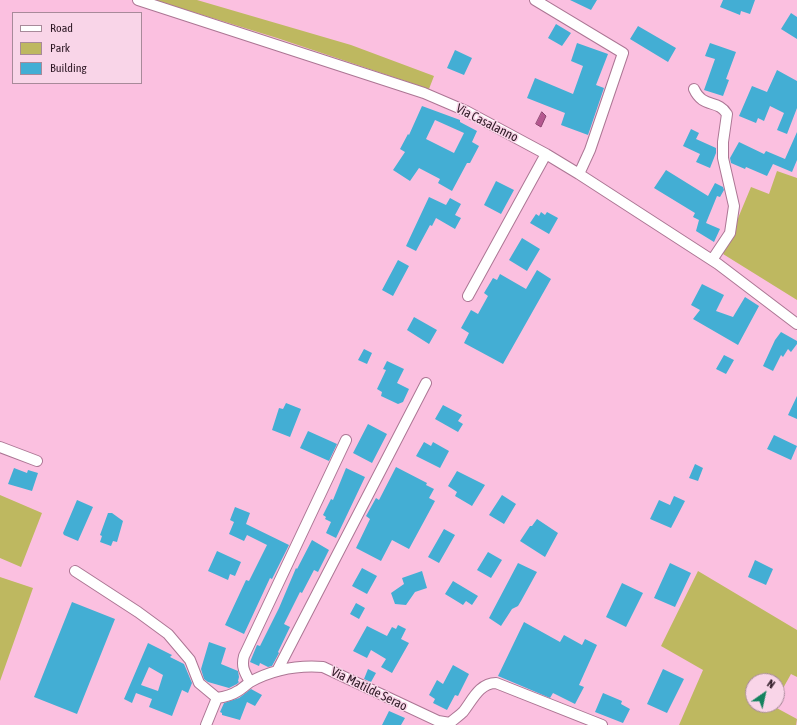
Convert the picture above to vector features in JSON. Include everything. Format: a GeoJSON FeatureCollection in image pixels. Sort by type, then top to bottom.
{"type":"FeatureCollection","features":[{"type":"Feature","properties":{"kind":"street","name":"Via Casalanno"},"geometry":{"type":"LineString","coordinates":[[138,0],[424,93],[466,111],[546,154],[579,174],[712,260],[797,324]]}},
{"type":"Feature","properties":{"kind":"street"},"geometry":{"type":"LineString","coordinates":[[535,0],[623,53],[590,150],[579,174]]}},
{"type":"Feature","properties":{"kind":"street"},"geometry":{"type":"LineString","coordinates":[[694,89],[701,100],[721,108],[727,114],[723,142],[723,158],[734,206],[730,233],[712,260]]}},
{"type":"Feature","properties":{"kind":"street"},"geometry":{"type":"LineString","coordinates":[[468,296],[546,154]]}},
{"type":"Feature","properties":{"kind":"street"},"geometry":{"type":"LineString","coordinates":[[277,671],[426,383]]}},
{"type":"Feature","properties":{"kind":"street"},"geometry":{"type":"LineString","coordinates":[[250,682],[243,670],[242,664],[244,656],[346,440]]}},
{"type":"Feature","properties":{"kind":"street"},"geometry":{"type":"LineString","coordinates":[[0,447],[37,461]]}},
{"type":"Feature","properties":{"kind":"street"},"geometry":{"type":"LineString","coordinates":[[75,571],[138,612],[168,634],[190,660],[199,682],[217,698],[206,725]]}},
{"type":"Feature","properties":{"kind":"street","name":"Via Matilde Serao"},"geometry":{"type":"LineString","coordinates":[[217,698],[236,692],[250,682],[289,667],[323,667],[378,692],[415,712],[447,723],[462,714],[482,686],[489,683],[496,683],[602,725]]}},
{"type":"Feature","properties":{"kind":"green space"},"geometry":{"type":"Polygon","coordinates":[[[154,0],[197,0],[351,45],[434,76],[429,89],[277,38],[154,0]]]}},
{"type":"Feature","properties":{"kind":"green space"},"geometry":{"type":"Polygon","coordinates":[[[777,171],[797,178],[797,300],[723,254],[751,187],[769,194],[777,171]]]}},
{"type":"Feature","properties":{"kind":"green space"},"geometry":{"type":"Polygon","coordinates":[[[0,495],[42,513],[21,567],[0,558],[0,495]]]}},
{"type":"Feature","properties":{"kind":"green space"},"geometry":{"type":"Polygon","coordinates":[[[698,571],[797,630],[797,677],[791,674],[785,685],[785,673],[745,673],[745,713],[785,712],[797,719],[796,725],[679,725],[703,670],[661,646],[698,571]]]}},
{"type":"Feature","properties":{"kind":"green space"},"geometry":{"type":"Polygon","coordinates":[[[0,577],[33,588],[0,681],[0,577]]]}},
{"type":"Feature","properties":{"kind":"shaded area"},"geometry":{"type":"Polygon","coordinates":[[[542,112],[546,116],[541,127],[536,124],[542,112]]]}},
{"type":"Feature","properties":{"kind":"building"},"geometry":{"type":"Polygon","coordinates":[[[570,0],[597,0],[591,10],[570,0]]]}},
{"type":"Feature","properties":{"kind":"building"},"geometry":{"type":"Polygon","coordinates":[[[723,0],[755,0],[750,14],[741,11],[740,15],[720,7],[723,0]]]}},
{"type":"Feature","properties":{"kind":"building"},"geometry":{"type":"Polygon","coordinates":[[[791,13],[797,17],[797,39],[781,29],[791,13]]]}},
{"type":"Feature","properties":{"kind":"building"},"geometry":{"type":"Polygon","coordinates":[[[556,24],[571,33],[562,46],[548,38],[556,24]]]}},
{"type":"Feature","properties":{"kind":"building"},"geometry":{"type":"Polygon","coordinates":[[[638,26],[676,48],[668,62],[630,39],[638,26]]]}},
{"type":"Feature","properties":{"kind":"building"},"geometry":{"type":"Polygon","coordinates":[[[577,43],[608,54],[596,85],[604,88],[588,135],[561,125],[565,113],[527,98],[535,78],[573,94],[583,66],[571,61],[577,43]]]}},
{"type":"Feature","properties":{"kind":"building"},"geometry":{"type":"Polygon","coordinates":[[[710,43],[736,52],[726,79],[729,80],[723,96],[704,90],[715,59],[705,56],[710,43]]]}},
{"type":"Feature","properties":{"kind":"building"},"geometry":{"type":"Polygon","coordinates":[[[455,50],[472,58],[464,75],[447,68],[455,50]]]}},
{"type":"Feature","properties":{"kind":"building"},"geometry":{"type":"Polygon","coordinates":[[[777,70],[797,81],[797,108],[787,134],[777,130],[784,113],[770,106],[764,121],[758,118],[756,123],[739,116],[752,86],[767,92],[777,70]]]}},
{"type":"Feature","properties":{"kind":"building"},"geometry":{"type":"Polygon","coordinates":[[[422,106],[460,120],[460,122],[477,131],[472,142],[479,146],[470,163],[467,163],[452,191],[438,183],[440,179],[419,168],[410,181],[393,170],[405,152],[400,149],[408,134],[409,135],[422,106]],[[435,120],[426,139],[454,153],[464,133],[435,120]]]}},
{"type":"Feature","properties":{"kind":"building"},"geometry":{"type":"Polygon","coordinates":[[[691,129],[699,133],[696,139],[716,148],[716,153],[710,168],[696,162],[700,154],[683,146],[691,129]]]}},
{"type":"Feature","properties":{"kind":"building"},"geometry":{"type":"Polygon","coordinates":[[[797,132],[797,160],[792,172],[773,164],[767,176],[746,167],[745,169],[731,163],[730,158],[739,142],[764,154],[766,151],[785,159],[797,132]]]}},
{"type":"Feature","properties":{"kind":"building"},"geometry":{"type":"Polygon","coordinates":[[[666,170],[708,196],[715,183],[723,187],[724,190],[720,197],[717,196],[706,223],[720,229],[714,242],[696,231],[699,220],[693,217],[695,213],[654,188],[666,170]]]}},
{"type":"Feature","properties":{"kind":"building"},"geometry":{"type":"Polygon","coordinates":[[[496,181],[514,190],[501,214],[484,205],[496,181]]]}},
{"type":"Feature","properties":{"kind":"building"},"geometry":{"type":"Polygon","coordinates":[[[429,197],[446,205],[450,198],[461,204],[455,215],[461,218],[455,229],[436,218],[432,226],[430,225],[416,251],[406,246],[429,197]]]}},
{"type":"Feature","properties":{"kind":"building"},"geometry":{"type":"Polygon","coordinates":[[[541,212],[545,215],[547,212],[558,218],[549,234],[530,223],[536,214],[539,216],[541,212]]]}},
{"type":"Feature","properties":{"kind":"building"},"geometry":{"type":"Polygon","coordinates":[[[522,238],[540,249],[527,271],[509,260],[522,238]]]}},
{"type":"Feature","properties":{"kind":"building"},"geometry":{"type":"Polygon","coordinates":[[[398,260],[409,266],[393,296],[382,290],[398,260]]]}},
{"type":"Feature","properties":{"kind":"building"},"geometry":{"type":"Polygon","coordinates":[[[537,270],[551,279],[503,364],[464,343],[469,333],[461,328],[471,310],[478,314],[488,296],[484,293],[493,278],[497,280],[500,274],[526,289],[537,270]]]}},
{"type":"Feature","properties":{"kind":"building"},"geometry":{"type":"Polygon","coordinates":[[[702,284],[724,295],[716,311],[733,317],[745,297],[759,306],[738,345],[693,319],[700,310],[691,305],[702,284]]]}},
{"type":"Feature","properties":{"kind":"building"},"geometry":{"type":"Polygon","coordinates":[[[414,317],[437,330],[429,344],[407,330],[414,317]]]}},
{"type":"Feature","properties":{"kind":"building"},"geometry":{"type":"Polygon","coordinates":[[[781,332],[797,341],[797,344],[791,352],[788,349],[783,357],[781,355],[773,371],[763,366],[775,340],[781,332]]]}},
{"type":"Feature","properties":{"kind":"building"},"geometry":{"type":"Polygon","coordinates":[[[364,349],[372,353],[367,364],[358,360],[364,349]]]}},
{"type":"Feature","properties":{"kind":"building"},"geometry":{"type":"Polygon","coordinates":[[[724,355],[734,360],[726,374],[716,369],[724,355]]]}},
{"type":"Feature","properties":{"kind":"building"},"geometry":{"type":"Polygon","coordinates":[[[387,361],[404,369],[397,383],[409,389],[403,402],[398,404],[381,396],[382,392],[377,389],[386,370],[383,369],[387,361]]]}},
{"type":"Feature","properties":{"kind":"building"},"geometry":{"type":"Polygon","coordinates":[[[797,396],[797,419],[788,415],[797,396]]]}},
{"type":"Feature","properties":{"kind":"building"},"geometry":{"type":"Polygon","coordinates":[[[286,403],[301,409],[290,437],[272,430],[279,408],[283,409],[286,403]]]}},
{"type":"Feature","properties":{"kind":"building"},"geometry":{"type":"Polygon","coordinates":[[[443,405],[462,415],[458,421],[463,424],[458,432],[435,419],[443,405]]]}},
{"type":"Feature","properties":{"kind":"building"},"geometry":{"type":"Polygon","coordinates":[[[368,424],[387,434],[372,463],[353,453],[368,424]]]}},
{"type":"Feature","properties":{"kind":"building"},"geometry":{"type":"Polygon","coordinates":[[[308,431],[337,444],[329,461],[300,448],[308,431]]]}},
{"type":"Feature","properties":{"kind":"building"},"geometry":{"type":"Polygon","coordinates":[[[774,435],[797,446],[791,460],[767,449],[774,435]]]}},
{"type":"Feature","properties":{"kind":"building"},"geometry":{"type":"Polygon","coordinates":[[[424,442],[431,446],[433,442],[449,451],[440,468],[416,456],[424,442]]]}},
{"type":"Feature","properties":{"kind":"building"},"geometry":{"type":"Polygon","coordinates":[[[695,464],[703,468],[698,481],[689,478],[695,464]]]}},
{"type":"Feature","properties":{"kind":"building"},"geometry":{"type":"Polygon","coordinates":[[[396,467],[427,483],[426,485],[434,489],[429,498],[435,501],[409,549],[392,540],[381,561],[356,548],[370,519],[366,516],[376,498],[379,500],[396,467]]]}},
{"type":"Feature","properties":{"kind":"building"},"geometry":{"type":"Polygon","coordinates":[[[14,468],[27,473],[28,470],[38,473],[32,491],[8,484],[14,468]]]}},
{"type":"Feature","properties":{"kind":"building"},"geometry":{"type":"Polygon","coordinates":[[[346,468],[365,477],[336,538],[326,533],[331,522],[325,519],[326,517],[323,515],[331,499],[333,500],[346,468]]]}},
{"type":"Feature","properties":{"kind":"building"},"geometry":{"type":"Polygon","coordinates":[[[457,471],[485,485],[472,506],[455,496],[457,492],[448,486],[457,471]]]}},
{"type":"Feature","properties":{"kind":"building"},"geometry":{"type":"Polygon","coordinates":[[[502,495],[516,504],[504,524],[489,515],[502,495]]]}},
{"type":"Feature","properties":{"kind":"building"},"geometry":{"type":"Polygon","coordinates":[[[674,496],[685,501],[671,528],[650,519],[659,500],[670,505],[674,496]]]}},
{"type":"Feature","properties":{"kind":"building"},"geometry":{"type":"Polygon","coordinates":[[[77,500],[93,507],[78,541],[64,535],[63,533],[77,500]]]}},
{"type":"Feature","properties":{"kind":"building"},"geometry":{"type":"Polygon","coordinates":[[[235,507],[250,513],[246,524],[289,545],[272,579],[270,578],[244,634],[225,625],[246,580],[249,581],[267,545],[247,535],[244,541],[229,534],[234,522],[230,520],[235,507]]]}},
{"type":"Feature","properties":{"kind":"building"},"geometry":{"type":"Polygon","coordinates":[[[108,513],[112,513],[123,521],[117,542],[113,541],[111,546],[100,542],[102,536],[100,535],[108,513]]]}},
{"type":"Feature","properties":{"kind":"building"},"geometry":{"type":"Polygon","coordinates":[[[537,519],[558,533],[545,557],[520,541],[530,526],[532,526],[537,519]]]}},
{"type":"Feature","properties":{"kind":"building"},"geometry":{"type":"Polygon","coordinates":[[[444,529],[455,535],[439,563],[428,557],[444,529]]]}},
{"type":"Feature","properties":{"kind":"building"},"geometry":{"type":"Polygon","coordinates":[[[312,540],[329,550],[318,572],[314,570],[302,593],[300,592],[284,624],[290,627],[278,652],[279,653],[272,666],[268,667],[260,663],[259,666],[250,662],[257,645],[260,646],[279,608],[296,568],[297,569],[312,540]]]}},
{"type":"Feature","properties":{"kind":"building"},"geometry":{"type":"Polygon","coordinates":[[[217,551],[241,562],[235,576],[230,574],[228,580],[208,571],[217,551]]]}},
{"type":"Feature","properties":{"kind":"building"},"geometry":{"type":"Polygon","coordinates":[[[488,552],[502,560],[491,578],[477,570],[488,552]]]}},
{"type":"Feature","properties":{"kind":"building"},"geometry":{"type":"Polygon","coordinates":[[[755,560],[773,569],[766,585],[748,577],[755,560]]]}},
{"type":"Feature","properties":{"kind":"building"},"geometry":{"type":"Polygon","coordinates":[[[518,563],[537,572],[518,606],[512,609],[501,626],[489,618],[518,563]]]}},
{"type":"Feature","properties":{"kind":"building"},"geometry":{"type":"Polygon","coordinates":[[[670,563],[691,573],[675,607],[654,598],[670,563]]]}},
{"type":"Feature","properties":{"kind":"building"},"geometry":{"type":"Polygon","coordinates":[[[362,568],[377,576],[367,594],[352,586],[362,568]]]}},
{"type":"Feature","properties":{"kind":"building"},"geometry":{"type":"Polygon","coordinates":[[[422,571],[427,588],[415,592],[406,605],[395,604],[391,593],[404,584],[402,578],[422,571]]]}},
{"type":"Feature","properties":{"kind":"building"},"geometry":{"type":"Polygon","coordinates":[[[453,581],[478,596],[472,605],[466,601],[463,605],[445,594],[453,581]]]}},
{"type":"Feature","properties":{"kind":"building"},"geometry":{"type":"Polygon","coordinates":[[[622,583],[643,593],[626,627],[606,617],[622,583]]]}},
{"type":"Feature","properties":{"kind":"building"},"geometry":{"type":"Polygon","coordinates":[[[72,602],[115,619],[77,714],[34,697],[72,602]]]}},
{"type":"Feature","properties":{"kind":"building"},"geometry":{"type":"Polygon","coordinates":[[[356,603],[365,608],[359,619],[350,614],[356,603]]]}},
{"type":"Feature","properties":{"kind":"building"},"geometry":{"type":"Polygon","coordinates":[[[524,622],[560,642],[564,635],[582,645],[585,639],[597,645],[579,685],[584,687],[575,704],[553,693],[550,698],[498,676],[524,622]]]}},
{"type":"Feature","properties":{"kind":"building"},"geometry":{"type":"Polygon","coordinates":[[[398,625],[406,629],[401,639],[409,643],[392,673],[381,667],[386,659],[371,650],[367,658],[353,651],[367,626],[387,636],[392,627],[396,629],[398,625]]]}},
{"type":"Feature","properties":{"kind":"building"},"geometry":{"type":"Polygon","coordinates":[[[209,642],[226,648],[221,664],[238,671],[239,682],[237,684],[229,688],[208,682],[204,679],[201,669],[209,642]]]}},
{"type":"Feature","properties":{"kind":"building"},"geometry":{"type":"Polygon","coordinates":[[[148,643],[172,655],[170,657],[184,664],[192,683],[188,693],[182,690],[172,716],[149,707],[152,699],[136,693],[132,703],[124,699],[148,643]],[[149,667],[141,685],[158,691],[163,675],[149,667]]]}},
{"type":"Feature","properties":{"kind":"building"},"geometry":{"type":"Polygon","coordinates":[[[453,665],[469,674],[458,696],[455,695],[447,710],[433,703],[435,699],[429,695],[437,680],[443,684],[453,665]]]}},
{"type":"Feature","properties":{"kind":"building"},"geometry":{"type":"Polygon","coordinates":[[[368,669],[376,673],[371,682],[364,679],[368,669]]]}},
{"type":"Feature","properties":{"kind":"building"},"geometry":{"type":"Polygon","coordinates":[[[663,669],[684,679],[667,713],[647,704],[663,669]]]}},
{"type":"Feature","properties":{"kind":"building"},"geometry":{"type":"Polygon","coordinates":[[[251,689],[262,695],[255,706],[247,702],[240,720],[222,715],[220,712],[224,703],[239,698],[251,689]]]}},
{"type":"Feature","properties":{"kind":"building"},"geometry":{"type":"Polygon","coordinates":[[[603,693],[622,701],[621,704],[630,709],[623,723],[595,712],[603,693]]]}},
{"type":"Feature","properties":{"kind":"building"},"geometry":{"type":"Polygon","coordinates":[[[389,711],[405,718],[401,725],[382,725],[389,711]]]}}]}
